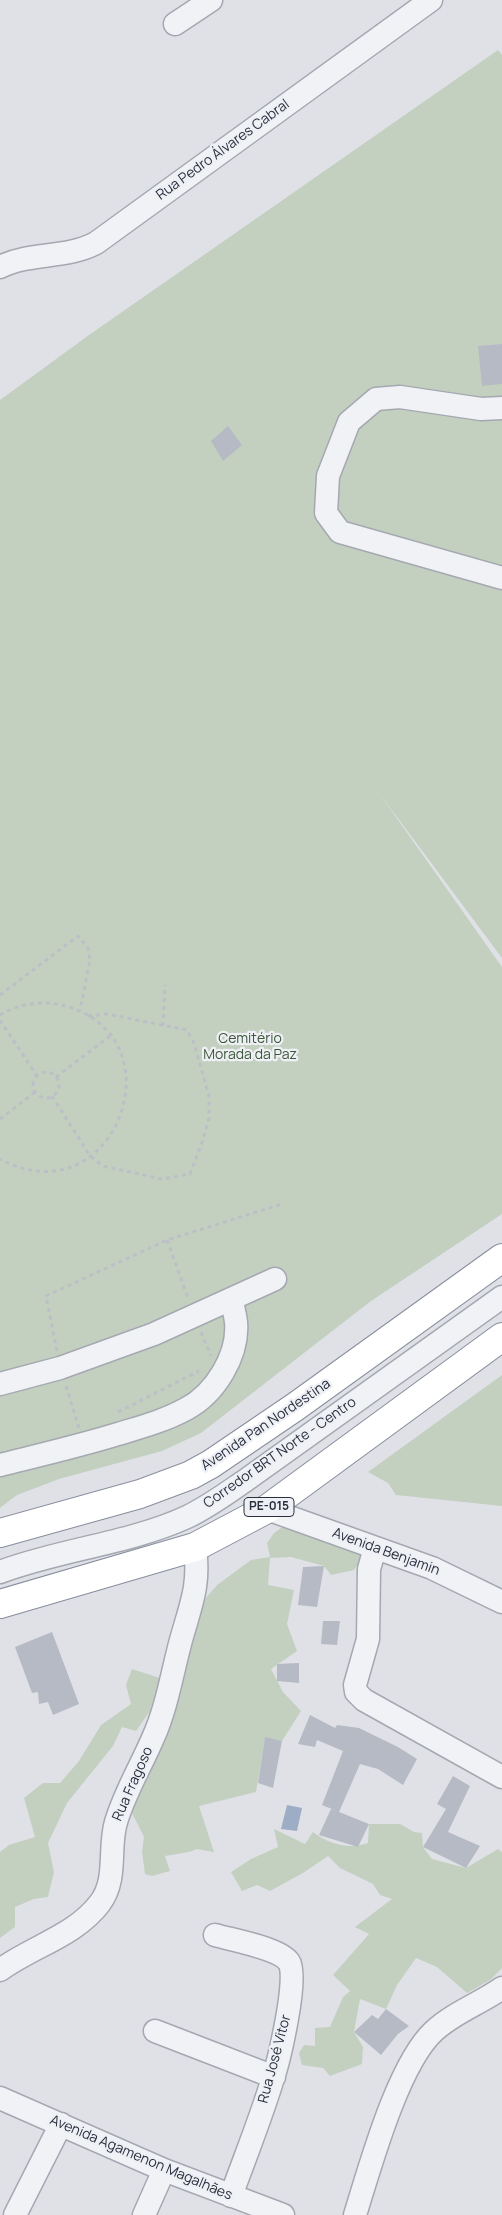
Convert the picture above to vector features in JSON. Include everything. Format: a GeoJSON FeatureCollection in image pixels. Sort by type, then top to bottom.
{"type":"FeatureCollection","features":[{"type":"Feature","properties":{"kind":"highway","name":"Avenida Pan Nordestina"},"geometry":{"type":"LineString","coordinates":[[0,1533],[140,1494],[191,1475],[211,1464],[295,1407],[502,1258]]}},
{"type":"Feature","properties":{"kind":"highway","name":"PE-015"},"geometry":{"type":"LineString","coordinates":[[0,1604],[195,1547],[267,1509],[502,1337]]}},
{"type":"Feature","properties":{"kind":"street"},"geometry":{"type":"LineString","coordinates":[[175,24],[211,0]]}},
{"type":"Feature","properties":{"kind":"street","name":"Rua Pedro Álvares Cabral"},"geometry":{"type":"LineString","coordinates":[[0,267],[21,259],[72,252],[96,243],[431,0]]}},
{"type":"Feature","properties":{"kind":"street"},"geometry":{"type":"LineString","coordinates":[[502,408],[481,409],[400,397],[376,399],[349,422],[328,476],[326,513],[340,532],[502,578]]}},
{"type":"Feature","properties":{"kind":"street"},"geometry":{"type":"LineString","coordinates":[[0,1384],[60,1368],[154,1334],[275,1279]]}},
{"type":"Feature","properties":{"kind":"street","name":"Corredor BRT Norte - Centro"},"geometry":{"type":"LineString","coordinates":[[2,1570],[136,1535],[189,1516],[238,1486],[502,1297]]}},
{"type":"Feature","properties":{"kind":"street"},"geometry":{"type":"LineString","coordinates":[[0,1465],[86,1444],[161,1420],[187,1409],[203,1397],[227,1367],[236,1322],[231,1299]]}},
{"type":"Feature","properties":{"kind":"street","name":"Avenida Benjamin"},"geometry":{"type":"LineString","coordinates":[[267,1509],[432,1568],[502,1602]]}},
{"type":"Feature","properties":{"kind":"street","name":"Rua Fragoso"},"geometry":{"type":"LineString","coordinates":[[0,1970],[74,1928],[102,1901],[111,1878],[112,1842],[116,1822],[127,1791],[160,1722],[192,1604],[197,1583],[195,1547]]}},
{"type":"Feature","properties":{"kind":"street"},"geometry":{"type":"LineString","coordinates":[[375,1548],[369,1569],[368,1638],[355,1685],[356,1692],[364,1700],[502,1777]]}},
{"type":"Feature","properties":{"kind":"street","name":"Rua José Vitor"},"geometry":{"type":"LineString","coordinates":[[215,1935],[277,1953],[289,1962],[293,1982],[274,2077],[231,2196]]}},
{"type":"Feature","properties":{"kind":"street"},"geometry":{"type":"LineString","coordinates":[[355,2215],[376,2148],[403,2078],[420,2046],[435,2030],[502,1988]]}},
{"type":"Feature","properties":{"kind":"street"},"geometry":{"type":"LineString","coordinates":[[155,2031],[274,2077]]}},
{"type":"Feature","properties":{"kind":"street","name":"Avenida Agamenon Magalhães"},"geometry":{"type":"LineString","coordinates":[[0,2098],[164,2170],[283,2215]]}},
{"type":"Feature","properties":{"kind":"street"},"geometry":{"type":"LineString","coordinates":[[15,2215],[61,2124]]}},
{"type":"Feature","properties":{"kind":"street"},"geometry":{"type":"LineString","coordinates":[[144,2215],[164,2170]]}},
{"type":"Feature","properties":{"kind":"path"},"geometry":{"type":"LineString","coordinates":[[0,996],[78,936],[88,948],[90,960],[80,1011]]}},
{"type":"Feature","properties":{"kind":"path"},"geometry":{"type":"LineString","coordinates":[[163,1026],[165,985]]}},
{"type":"Feature","properties":{"kind":"path"},"geometry":{"type":"LineString","coordinates":[[0,1015],[14,1008],[43,1003],[62,1005],[88,1016],[110,1036],[124,1066],[126,1100],[114,1132],[90,1156],[72,1166],[46,1171],[19,1167],[0,1158]]}},
{"type":"Feature","properties":{"kind":"path"},"geometry":{"type":"LineString","coordinates":[[52,1096],[90,1156],[103,1166],[162,1178],[190,1174],[209,1118],[209,1096],[194,1042],[186,1030],[107,1014],[88,1016]]}},
{"type":"Feature","properties":{"kind":"path"},"geometry":{"type":"LineString","coordinates":[[0,1020],[37,1076]]}},
{"type":"Feature","properties":{"kind":"path"},"geometry":{"type":"LineString","coordinates":[[56,1077],[110,1036]]}},
{"type":"Feature","properties":{"kind":"path"},"geometry":{"type":"LineString","coordinates":[[43,1072],[50,1073],[56,1077],[59,1084],[57,1091],[52,1096],[46,1098],[35,1092],[33,1080],[37,1076],[43,1072]]}},
{"type":"Feature","properties":{"kind":"path"},"geometry":{"type":"LineString","coordinates":[[0,1119],[35,1092]]}},
{"type":"Feature","properties":{"kind":"path"},"geometry":{"type":"LineString","coordinates":[[46,1296],[167,1240],[282,1204]]}},
{"type":"Feature","properties":{"kind":"path"},"geometry":{"type":"LineString","coordinates":[[114,1414],[214,1364],[227,1367]]}},
{"type":"Feature","properties":{"kind":"green space","name":"Cemitério Morada da Paz"},"geometry":{"type":"Polygon","coordinates":[[[498,50],[502,55],[502,958],[379,793],[502,967],[502,1214],[371,1301],[201,1433],[162,1451],[59,1479],[17,1495],[0,1508],[0,400],[89,335],[498,50]]]}},
{"type":"Feature","properties":{"kind":"green space"},"geometry":{"type":"Polygon","coordinates":[[[502,1375],[502,1506],[396,1495],[388,1483],[368,1472],[502,1375]]]}},
{"type":"Feature","properties":{"kind":"green space"},"geometry":{"type":"Polygon","coordinates":[[[288,1523],[366,1551],[354,1570],[331,1575],[324,1566],[291,1557],[270,1558],[268,1585],[294,1590],[287,1624],[297,1651],[271,1669],[283,1692],[301,1711],[282,1741],[265,1738],[256,1792],[199,1806],[214,1852],[197,1849],[165,1856],[170,1871],[152,1876],[145,1874],[142,1852],[144,1837],[128,1805],[198,1607],[217,1585],[251,1560],[270,1557],[267,1543],[274,1533],[288,1523]]]}},
{"type":"Feature","properties":{"kind":"green space"},"geometry":{"type":"Polygon","coordinates":[[[132,1669],[160,1678],[150,1711],[136,1731],[122,1727],[113,1746],[67,1803],[48,1843],[54,1872],[48,1897],[34,1899],[15,1907],[15,1927],[0,1938],[0,1852],[9,1845],[35,1837],[24,1798],[43,1783],[60,1783],[79,1761],[101,1725],[131,1704],[126,1685],[132,1669]]]}},
{"type":"Feature","properties":{"kind":"green space"},"geometry":{"type":"Polygon","coordinates":[[[369,1824],[400,1824],[414,1832],[422,1833],[423,1847],[432,1859],[466,1868],[498,1849],[502,1852],[502,1968],[490,1980],[467,1993],[437,1967],[416,1958],[397,1985],[386,2009],[360,1999],[354,2032],[363,2047],[362,2064],[330,2076],[323,2068],[302,2065],[299,2053],[304,2045],[315,2046],[315,2028],[330,2027],[343,1997],[350,1991],[333,1975],[369,1934],[355,1927],[392,1899],[380,1895],[373,1884],[340,1868],[328,1856],[303,1873],[270,1891],[257,1885],[242,1891],[231,1872],[251,1859],[278,1847],[274,1829],[305,1844],[313,1832],[332,1843],[354,1846],[368,1843],[369,1824]]]}},
{"type":"Feature","properties":{"kind":"water"},"geometry":{"type":"Polygon","coordinates":[[[287,1805],[302,1808],[297,1831],[281,1829],[287,1805]]]}},
{"type":"Feature","properties":{"kind":"building"},"geometry":{"type":"Polygon","coordinates":[[[502,344],[502,384],[482,386],[478,346],[502,344]]]}},
{"type":"Feature","properties":{"kind":"building"},"geometry":{"type":"Polygon","coordinates":[[[228,426],[242,445],[223,461],[211,441],[228,426]]]}},
{"type":"Feature","properties":{"kind":"building"},"geometry":{"type":"Polygon","coordinates":[[[324,1566],[317,1607],[298,1605],[303,1567],[324,1566]]]}},
{"type":"Feature","properties":{"kind":"building"},"geometry":{"type":"Polygon","coordinates":[[[323,1621],[340,1621],[337,1645],[321,1644],[323,1621]]]}},
{"type":"Feature","properties":{"kind":"building"},"geometry":{"type":"Polygon","coordinates":[[[52,1632],[79,1704],[53,1715],[48,1702],[39,1704],[38,1692],[32,1693],[15,1647],[52,1632]]]}},
{"type":"Feature","properties":{"kind":"building"},"geometry":{"type":"Polygon","coordinates":[[[299,1663],[299,1683],[277,1681],[277,1664],[299,1663]]]}},
{"type":"Feature","properties":{"kind":"building"},"geometry":{"type":"Polygon","coordinates":[[[310,1715],[335,1728],[337,1725],[359,1728],[398,1747],[417,1759],[403,1785],[378,1769],[360,1764],[339,1812],[369,1824],[358,1847],[319,1835],[331,1809],[337,1811],[322,1805],[343,1751],[317,1740],[315,1747],[298,1744],[310,1715]]]}},
{"type":"Feature","properties":{"kind":"building"},"geometry":{"type":"Polygon","coordinates":[[[265,1737],[282,1741],[273,1788],[258,1783],[265,1737]]]}},
{"type":"Feature","properties":{"kind":"building"},"geometry":{"type":"Polygon","coordinates":[[[453,1776],[470,1786],[448,1832],[480,1846],[466,1868],[423,1847],[446,1809],[437,1804],[453,1776]]]}},
{"type":"Feature","properties":{"kind":"building"},"geometry":{"type":"Polygon","coordinates":[[[386,2009],[409,2026],[398,2034],[381,2055],[354,2032],[372,2015],[378,2019],[386,2009]]]}}]}
